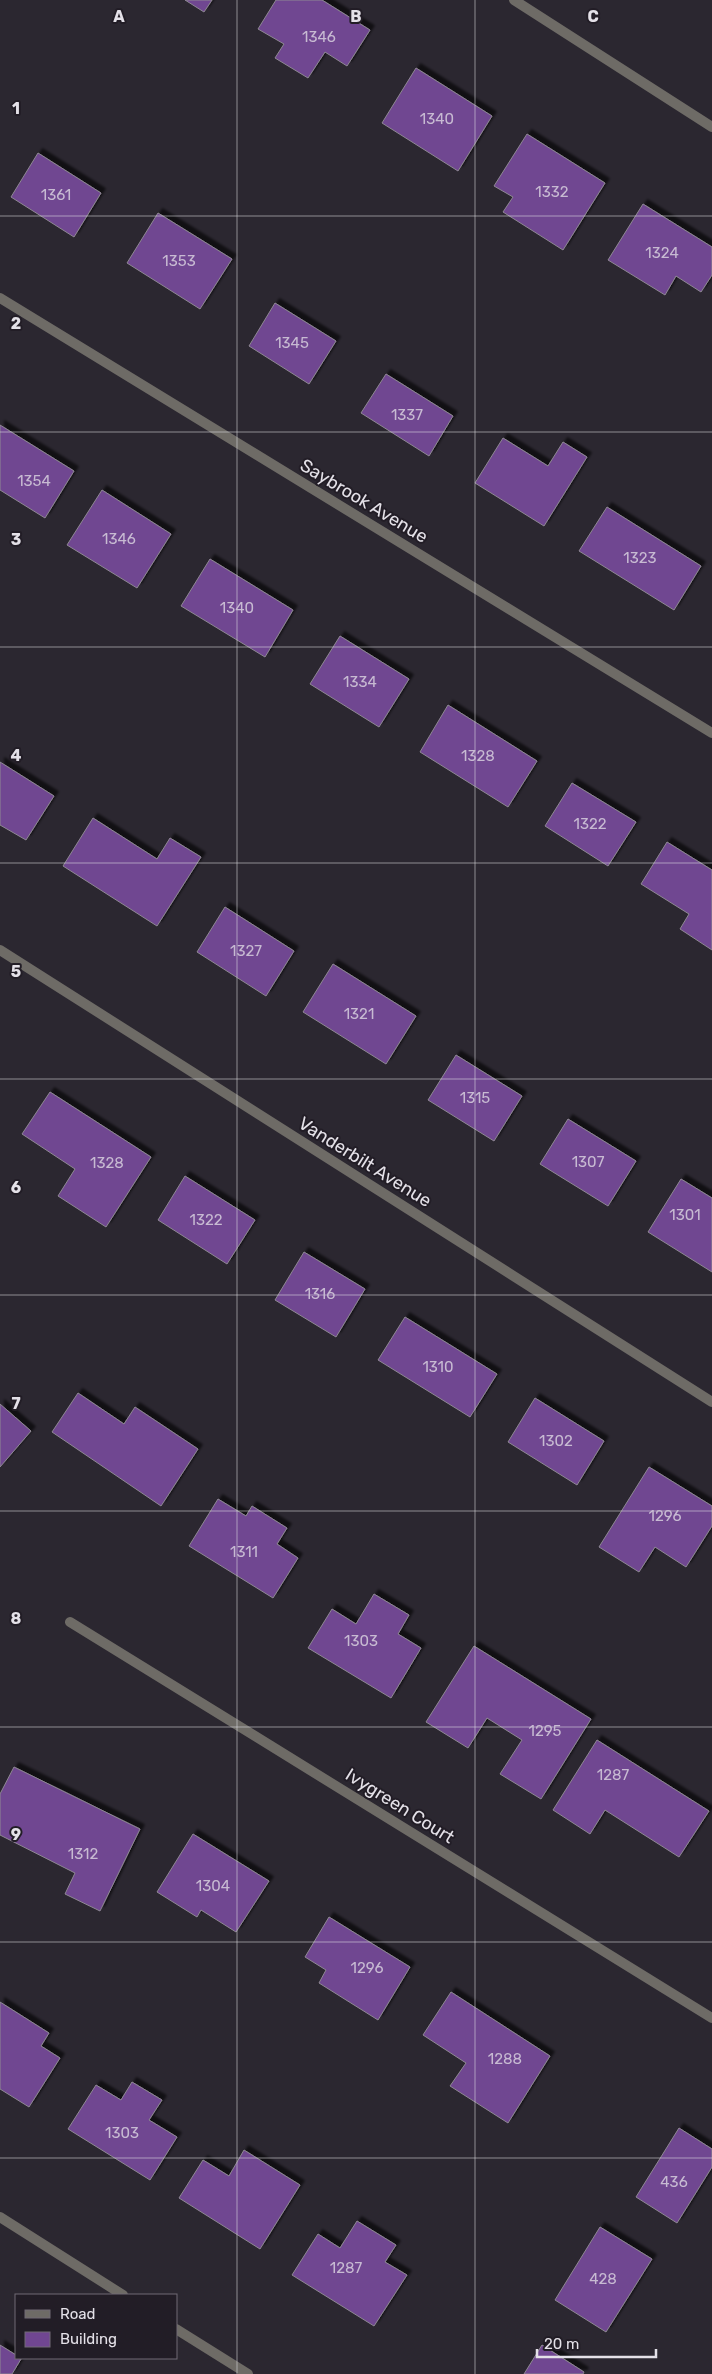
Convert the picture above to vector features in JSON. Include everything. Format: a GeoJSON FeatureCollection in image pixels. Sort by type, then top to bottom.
{"type":"FeatureCollection","features":[{"type":"Feature","properties":{"kind":"street"},"geometry":{"type":"LineString","coordinates":[[514,0],[712,127]]}},
{"type":"Feature","properties":{"kind":"street","name":"Saybrook Avenue"},"geometry":{"type":"LineString","coordinates":[[0,298],[712,733]]}},
{"type":"Feature","properties":{"kind":"street","name":"Vanderbilt Avenue"},"geometry":{"type":"LineString","coordinates":[[0,950],[712,1402]]}},
{"type":"Feature","properties":{"kind":"street","name":"Ivygreen Court"},"geometry":{"type":"LineString","coordinates":[[70,1622],[712,2018]]}},
{"type":"Feature","properties":{"kind":"street"},"geometry":{"type":"LineString","coordinates":[[0,2218],[121,2294]]}},
{"type":"Feature","properties":{"kind":"street"},"geometry":{"type":"LineString","coordinates":[[178,2330],[248,2374]]}},
{"type":"Feature","properties":{"kind":"building"},"geometry":{"type":"Polygon","coordinates":[[[185,0],[212,0],[204,12],[185,0]]]}},
{"type":"Feature","properties":{"kind":"building"},"geometry":{"type":"Polygon","coordinates":[[[276,0],[322,0],[370,30],[347,66],[325,52],[308,78],[275,58],[284,44],[258,29],[276,0]]]}},
{"type":"Feature","properties":{"kind":"building"},"geometry":{"type":"Polygon","coordinates":[[[416,68],[492,116],[458,171],[382,123],[416,68]]]}},
{"type":"Feature","properties":{"kind":"building"},"geometry":{"type":"Polygon","coordinates":[[[527,134],[605,183],[563,250],[503,212],[513,197],[494,186],[527,134]]]}},
{"type":"Feature","properties":{"kind":"building"},"geometry":{"type":"Polygon","coordinates":[[[38,153],[101,193],[74,237],[11,197],[38,153]]]}},
{"type":"Feature","properties":{"kind":"building"},"geometry":{"type":"Polygon","coordinates":[[[643,204],[712,247],[712,275],[701,292],[676,276],[665,295],[608,260],[643,204]]]}},
{"type":"Feature","properties":{"kind":"building"},"geometry":{"type":"Polygon","coordinates":[[[158,213],[232,259],[200,309],[127,263],[158,213]]]}},
{"type":"Feature","properties":{"kind":"building"},"geometry":{"type":"Polygon","coordinates":[[[275,303],[336,341],[309,384],[249,346],[275,303]]]}},
{"type":"Feature","properties":{"kind":"building"},"geometry":{"type":"Polygon","coordinates":[[[386,374],[453,416],[429,456],[361,413],[386,374]]]}},
{"type":"Feature","properties":{"kind":"building"},"geometry":{"type":"Polygon","coordinates":[[[0,425],[74,471],[45,518],[0,490],[0,425]]]}},
{"type":"Feature","properties":{"kind":"building"},"geometry":{"type":"Polygon","coordinates":[[[503,438],[548,466],[563,442],[587,457],[544,526],[475,483],[503,438]]]}},
{"type":"Feature","properties":{"kind":"building"},"geometry":{"type":"Polygon","coordinates":[[[102,490],[171,534],[137,588],[67,545],[102,490]]]}},
{"type":"Feature","properties":{"kind":"building"},"geometry":{"type":"Polygon","coordinates":[[[607,507],[701,566],[674,610],[579,551],[607,507]]]}},
{"type":"Feature","properties":{"kind":"building"},"geometry":{"type":"Polygon","coordinates":[[[210,559],[293,610],[265,657],[181,606],[210,559]]]}},
{"type":"Feature","properties":{"kind":"building"},"geometry":{"type":"Polygon","coordinates":[[[340,636],[409,679],[379,727],[310,684],[340,636]]]}},
{"type":"Feature","properties":{"kind":"building"},"geometry":{"type":"Polygon","coordinates":[[[448,705],[537,761],[508,807],[420,752],[448,705]]]}},
{"type":"Feature","properties":{"kind":"building"},"geometry":{"type":"Polygon","coordinates":[[[0,762],[54,796],[26,840],[0,825],[0,762]]]}},
{"type":"Feature","properties":{"kind":"building"},"geometry":{"type":"Polygon","coordinates":[[[572,783],[636,822],[608,866],[545,826],[572,783]]]}},
{"type":"Feature","properties":{"kind":"building"},"geometry":{"type":"Polygon","coordinates":[[[93,818],[157,859],[170,838],[201,857],[157,926],[63,866],[93,818]]]}},
{"type":"Feature","properties":{"kind":"building"},"geometry":{"type":"Polygon","coordinates":[[[667,842],[712,870],[712,950],[680,929],[689,914],[641,884],[667,842]]]}},
{"type":"Feature","properties":{"kind":"building"},"geometry":{"type":"Polygon","coordinates":[[[225,907],[294,951],[266,996],[197,952],[225,907]]]}},
{"type":"Feature","properties":{"kind":"building"},"geometry":{"type":"Polygon","coordinates":[[[333,964],[416,1016],[386,1064],[303,1012],[333,964]]]}},
{"type":"Feature","properties":{"kind":"building"},"geometry":{"type":"Polygon","coordinates":[[[456,1055],[522,1096],[494,1141],[428,1100],[456,1055]]]}},
{"type":"Feature","properties":{"kind":"building"},"geometry":{"type":"Polygon","coordinates":[[[50,1092],[151,1157],[106,1227],[58,1196],[75,1169],[22,1134],[50,1092]]]}},
{"type":"Feature","properties":{"kind":"building"},"geometry":{"type":"Polygon","coordinates":[[[568,1119],[636,1161],[608,1206],[540,1164],[568,1119]]]}},
{"type":"Feature","properties":{"kind":"building"},"geometry":{"type":"Polygon","coordinates":[[[185,1176],[255,1220],[227,1264],[158,1220],[185,1176]]]}},
{"type":"Feature","properties":{"kind":"building"},"geometry":{"type":"Polygon","coordinates":[[[681,1179],[712,1198],[712,1272],[648,1232],[681,1179]]]}},
{"type":"Feature","properties":{"kind":"building"},"geometry":{"type":"Polygon","coordinates":[[[304,1252],[365,1289],[336,1337],[275,1300],[304,1252]]]}},
{"type":"Feature","properties":{"kind":"building"},"geometry":{"type":"Polygon","coordinates":[[[405,1317],[497,1374],[470,1417],[378,1360],[405,1317]]]}},
{"type":"Feature","properties":{"kind":"building"},"geometry":{"type":"Polygon","coordinates":[[[78,1393],[124,1424],[135,1407],[198,1449],[161,1506],[52,1432],[78,1393]]]}},
{"type":"Feature","properties":{"kind":"building"},"geometry":{"type":"Polygon","coordinates":[[[535,1398],[604,1441],[577,1485],[508,1442],[535,1398]]]}},
{"type":"Feature","properties":{"kind":"building"},"geometry":{"type":"Polygon","coordinates":[[[0,1404],[31,1431],[0,1467],[0,1404]]]}},
{"type":"Feature","properties":{"kind":"building"},"geometry":{"type":"Polygon","coordinates":[[[649,1467],[712,1506],[712,1526],[686,1567],[655,1547],[639,1572],[599,1547],[649,1467]]]}},
{"type":"Feature","properties":{"kind":"building"},"geometry":{"type":"Polygon","coordinates":[[[218,1499],[246,1516],[252,1506],[287,1528],[277,1544],[298,1558],[273,1598],[189,1546],[218,1499]]]}},
{"type":"Feature","properties":{"kind":"building"},"geometry":{"type":"Polygon","coordinates":[[[374,1594],[409,1615],[398,1634],[421,1648],[391,1698],[308,1648],[332,1609],[356,1624],[374,1594]]]}},
{"type":"Feature","properties":{"kind":"building"},"geometry":{"type":"Polygon","coordinates":[[[474,1646],[591,1719],[541,1799],[500,1774],[522,1740],[487,1718],[468,1748],[426,1722],[474,1646]]]}},
{"type":"Feature","properties":{"kind":"building"},"geometry":{"type":"Polygon","coordinates":[[[597,1740],[709,1811],[679,1857],[605,1810],[590,1834],[553,1810],[597,1740]]]}},
{"type":"Feature","properties":{"kind":"building"},"geometry":{"type":"Polygon","coordinates":[[[14,1767],[140,1829],[100,1911],[65,1894],[75,1873],[0,1835],[0,1794],[14,1767]]]}},
{"type":"Feature","properties":{"kind":"building"},"geometry":{"type":"Polygon","coordinates":[[[193,1834],[269,1881],[236,1932],[201,1910],[197,1917],[157,1892],[193,1834]]]}},
{"type":"Feature","properties":{"kind":"building"},"geometry":{"type":"Polygon","coordinates":[[[329,1917],[410,1967],[378,2020],[319,1983],[326,1970],[305,1957],[329,1917]]]}},
{"type":"Feature","properties":{"kind":"building"},"geometry":{"type":"Polygon","coordinates":[[[451,1992],[550,2056],[508,2123],[450,2086],[466,2063],[423,2035],[451,1992]]]}},
{"type":"Feature","properties":{"kind":"building"},"geometry":{"type":"Polygon","coordinates":[[[0,2002],[49,2033],[41,2046],[60,2058],[29,2107],[0,2089],[0,2002]]]}},
{"type":"Feature","properties":{"kind":"building"},"geometry":{"type":"Polygon","coordinates":[[[132,2082],[162,2100],[149,2120],[177,2137],[150,2180],[68,2129],[96,2085],[121,2100],[132,2082]]]}},
{"type":"Feature","properties":{"kind":"building"},"geometry":{"type":"Polygon","coordinates":[[[679,2128],[712,2149],[712,2167],[677,2223],[636,2197],[679,2128]]]}},
{"type":"Feature","properties":{"kind":"building"},"geometry":{"type":"Polygon","coordinates":[[[244,2150],[300,2185],[260,2249],[179,2198],[203,2160],[229,2176],[244,2150]]]}},
{"type":"Feature","properties":{"kind":"building"},"geometry":{"type":"Polygon","coordinates":[[[357,2221],[396,2245],[385,2262],[407,2275],[374,2326],[292,2275],[318,2234],[340,2248],[357,2221]]]}},
{"type":"Feature","properties":{"kind":"building"},"geometry":{"type":"Polygon","coordinates":[[[600,2227],[652,2259],[606,2332],[555,2300],[600,2227]]]}},
{"type":"Feature","properties":{"kind":"building"},"geometry":{"type":"Polygon","coordinates":[[[0,2345],[15,2354],[15,2359],[21,2359],[12,2374],[0,2374],[0,2345]]]}},
{"type":"Feature","properties":{"kind":"building"},"geometry":{"type":"Polygon","coordinates":[[[542,2345],[584,2372],[583,2374],[524,2374],[542,2345]]]}}]}
